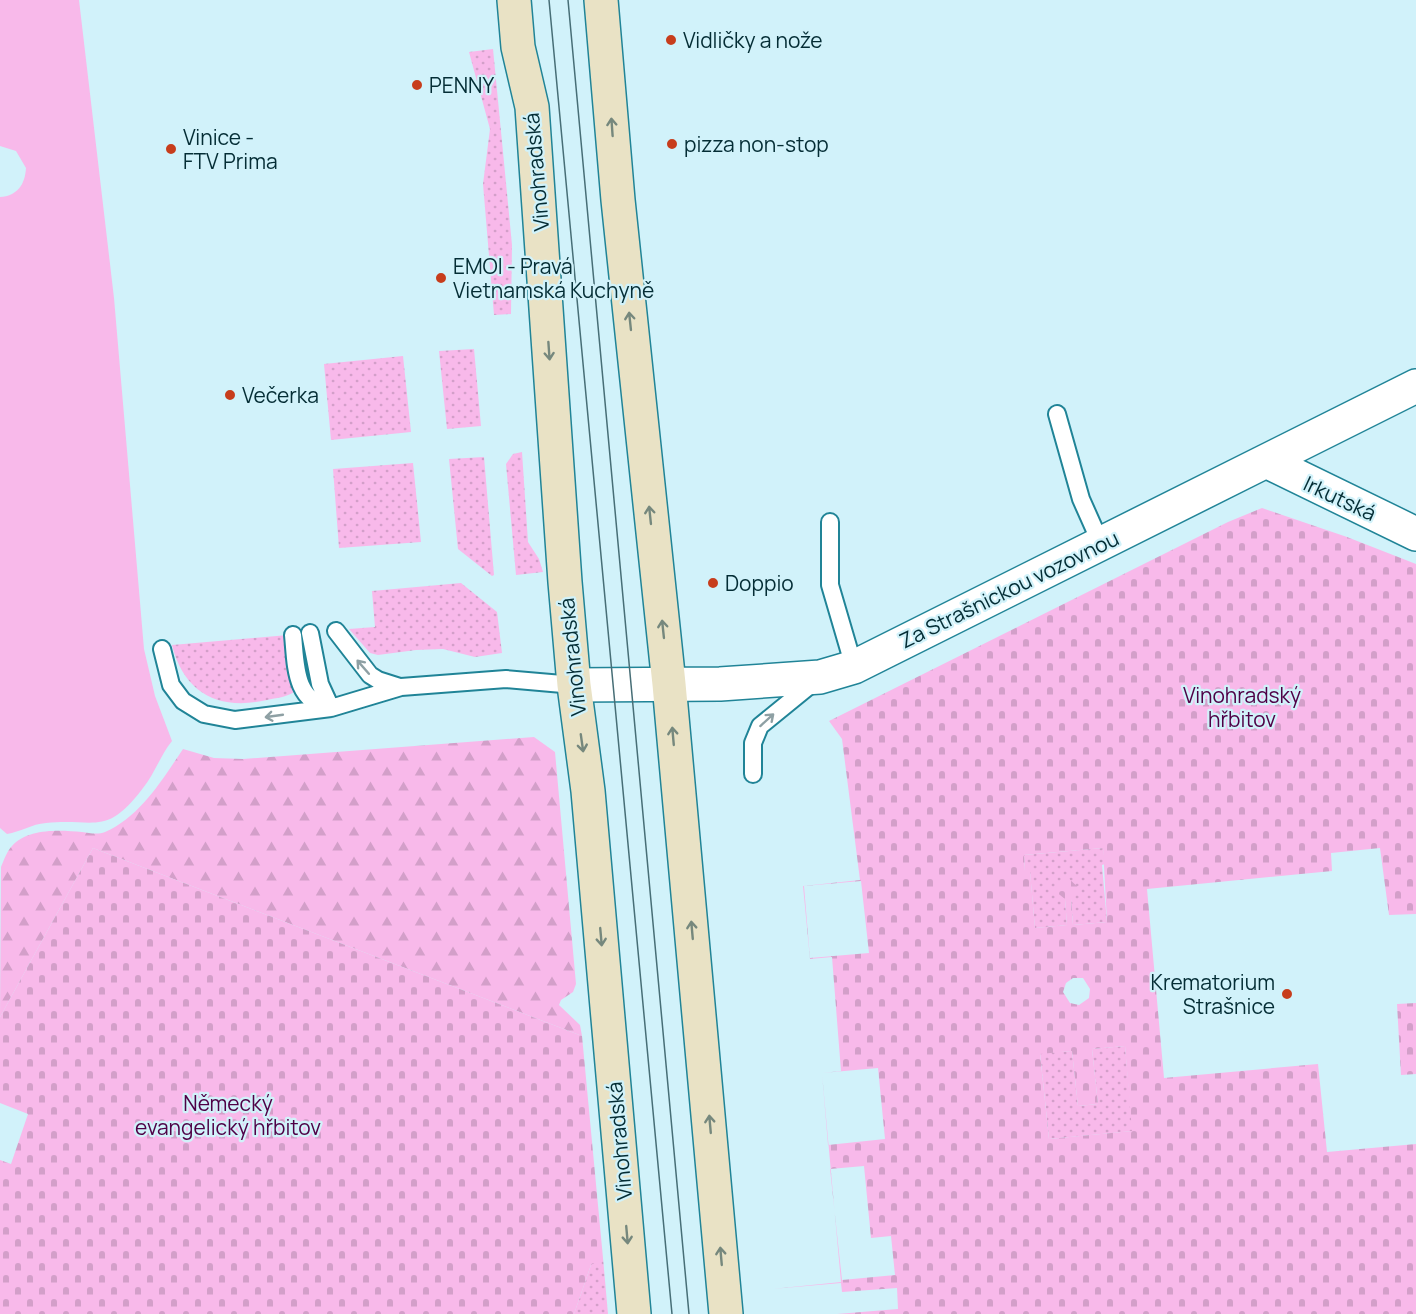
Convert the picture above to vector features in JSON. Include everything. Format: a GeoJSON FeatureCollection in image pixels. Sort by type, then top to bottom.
{"type":"FeatureCollection","features":[{"type":"Feature","properties":{"kind":"main road","name":"Vinohradská"},"geometry":{"type":"LineString","coordinates":[[514,0],[518,47],[532,107],[574,685],[588,791],[634,1314]]}},
{"type":"Feature","properties":{"kind":"main road"},"geometry":{"type":"LineString","coordinates":[[601,0],[618,200],[669,684],[726,1314]]}},
{"type":"Feature","properties":{"kind":"street","name":"Za Strašnickou vozovnou"},"geometry":{"type":"LineString","coordinates":[[574,685],[720,684],[820,677],[854,667],[1416,386]]}},
{"type":"Feature","properties":{"kind":"street","name":"Irkutská"},"geometry":{"type":"LineString","coordinates":[[1266,461],[1416,534]]}},
{"type":"Feature","properties":{"kind":"lane"},"geometry":{"type":"LineString","coordinates":[[1058,414],[1081,499],[1101,544]]}},
{"type":"Feature","properties":{"kind":"lane"},"geometry":{"type":"LineString","coordinates":[[830,522],[830,585],[854,667]]}},
{"type":"Feature","properties":{"kind":"lane"},"geometry":{"type":"LineString","coordinates":[[336,631],[370,675],[378,681],[401,687]]}},
{"type":"Feature","properties":{"kind":"lane"},"geometry":{"type":"LineString","coordinates":[[310,633],[320,684],[332,708]]}},
{"type":"Feature","properties":{"kind":"lane"},"geometry":{"type":"LineString","coordinates":[[292,635],[302,690],[315,704],[332,708]]}},
{"type":"Feature","properties":{"kind":"lane"},"geometry":{"type":"LineString","coordinates":[[162,649],[171,685],[183,701],[204,714],[234,720],[332,708],[401,687],[513,679],[574,685]]}},
{"type":"Feature","properties":{"kind":"lane"},"geometry":{"type":"LineString","coordinates":[[753,774],[753,743],[760,726],[820,677]]}},
{"type":"Feature","properties":{"kind":"green space"},"geometry":{"type":"Polygon","coordinates":[[[0,0],[79,0],[114,298],[144,649],[155,696],[172,741],[143,788],[130,803],[109,819],[89,823],[41,824],[7,834],[0,828],[0,197],[11,194],[19,188],[24,180],[26,168],[16,151],[0,146],[0,0]]]}},
{"type":"Feature","properties":{"kind":"green space"},"geometry":{"type":"Polygon","coordinates":[[[493,49],[512,245],[511,314],[494,315],[483,184],[490,129],[469,52],[493,49]]]}},
{"type":"Feature","properties":{"kind":"green space"},"geometry":{"type":"Polygon","coordinates":[[[474,349],[481,426],[447,429],[439,351],[474,349]]]}},
{"type":"Feature","properties":{"kind":"green space"},"geometry":{"type":"Polygon","coordinates":[[[403,356],[411,432],[331,440],[324,364],[403,356]]]}},
{"type":"Feature","properties":{"kind":"green space"},"geometry":{"type":"Polygon","coordinates":[[[522,452],[528,542],[539,559],[543,572],[516,575],[506,464],[513,454],[522,452]]]}},
{"type":"Feature","properties":{"kind":"green space"},"geometry":{"type":"Polygon","coordinates":[[[484,457],[494,575],[492,576],[458,549],[449,459],[484,457]]]}},
{"type":"Feature","properties":{"kind":"green space"},"geometry":{"type":"Polygon","coordinates":[[[413,463],[421,542],[339,548],[333,469],[413,463]]]}},
{"type":"Feature","properties":{"kind":"green space","name":"Vinohradský hřbitov"},"geometry":{"type":"Polygon","coordinates":[[[1262,508],[1416,564],[1416,914],[1389,915],[1380,848],[1331,853],[1332,871],[1147,889],[1164,1078],[1318,1064],[1327,1152],[1416,1144],[1416,1314],[837,1314],[898,1309],[897,1288],[842,1292],[841,1283],[772,1289],[841,1282],[835,1211],[842,1280],[895,1275],[891,1236],[871,1238],[864,1166],[831,1169],[829,1145],[885,1139],[878,1068],[822,1073],[841,1071],[832,957],[810,959],[803,886],[860,880],[842,739],[829,721],[1228,522],[1262,508]],[[1103,848],[1024,855],[1025,871],[1030,871],[1035,928],[1067,925],[1065,899],[1055,891],[1067,877],[1080,889],[1071,899],[1073,925],[1107,922],[1103,848]],[[861,881],[804,886],[810,958],[869,953],[861,881]],[[1073,978],[1066,983],[1063,992],[1070,1003],[1079,1005],[1089,998],[1090,989],[1083,978],[1073,978]],[[1125,1046],[1092,1049],[1098,1104],[1078,1106],[1072,1051],[1040,1054],[1049,1139],[1132,1131],[1125,1046]]]}},
{"type":"Feature","properties":{"kind":"green space"},"geometry":{"type":"Polygon","coordinates":[[[461,583],[497,612],[502,653],[475,657],[443,649],[378,655],[370,653],[349,629],[375,627],[372,591],[461,583]]]}},
{"type":"Feature","properties":{"kind":"green space"},"geometry":{"type":"Polygon","coordinates":[[[288,635],[294,692],[250,703],[219,700],[195,687],[185,676],[172,645],[288,635]]]}},
{"type":"Feature","properties":{"kind":"green space"},"geometry":{"type":"Polygon","coordinates":[[[534,737],[555,752],[576,984],[573,992],[561,1000],[559,1005],[580,1025],[582,1036],[93,848],[0,1017],[1,867],[9,850],[19,840],[35,833],[64,831],[94,834],[105,832],[118,825],[140,807],[183,749],[214,758],[243,759],[534,737]]]}},
{"type":"Feature","properties":{"kind":"green space","name":"Německý evangelický hřbitov"},"geometry":{"type":"Polygon","coordinates":[[[93,848],[582,1036],[603,1258],[591,1265],[574,1314],[0,1314],[0,1160],[11,1164],[28,1114],[0,1103],[0,1017],[93,848]]]}},
{"type":"Feature","properties":{"kind":"green space"},"geometry":{"type":"Polygon","coordinates":[[[1103,848],[1105,864],[1102,865],[1107,922],[1073,925],[1071,899],[1065,899],[1067,925],[1035,928],[1030,872],[1025,871],[1024,855],[1103,848]]]}},
{"type":"Feature","properties":{"kind":"green space"},"geometry":{"type":"Polygon","coordinates":[[[1416,1003],[1416,1074],[1401,1075],[1397,1004],[1416,1003]]]}},
{"type":"Feature","properties":{"kind":"green space"},"geometry":{"type":"Polygon","coordinates":[[[1125,1046],[1133,1131],[1049,1139],[1040,1053],[1072,1051],[1078,1106],[1098,1104],[1092,1049],[1125,1046]]]}},
{"type":"Feature","properties":{"kind":"green space"},"geometry":{"type":"Polygon","coordinates":[[[598,1258],[603,1258],[608,1314],[574,1314],[591,1265],[598,1258]]]}},
{"type":"Feature","properties":{"kind":"tram line"},"geometry":{"type":"LineString","coordinates":[[549,0],[672,1314]]}},
{"type":"Feature","properties":{"kind":"tram line"},"geometry":{"type":"LineString","coordinates":[[568,0],[689,1314]]}},
{"type":"Feature","properties":{"kind":"place","name":"Vidličky a nože"},"geometry":{"type":"Point","coordinates":[671,40]}},
{"type":"Feature","properties":{"kind":"place","name":"PENNY"},"geometry":{"type":"Point","coordinates":[417,85]}},
{"type":"Feature","properties":{"kind":"place","name":"pizza non-stop"},"geometry":{"type":"Point","coordinates":[672,144]}},
{"type":"Feature","properties":{"kind":"place","name":"Vinice - FTV Prima"},"geometry":{"type":"Point","coordinates":[171,149]}},
{"type":"Feature","properties":{"kind":"place","name":"EMOI - Pravá Vietnamská Kuchyně"},"geometry":{"type":"Point","coordinates":[441,278]}},
{"type":"Feature","properties":{"kind":"place","name":"Večerka"},"geometry":{"type":"Point","coordinates":[230,395]}},
{"type":"Feature","properties":{"kind":"place","name":"Doppio"},"geometry":{"type":"Point","coordinates":[713,583]}},
{"type":"Feature","properties":{"kind":"place","name":"Krematorium Strašnice"},"geometry":{"type":"Point","coordinates":[1287,994]}}]}
